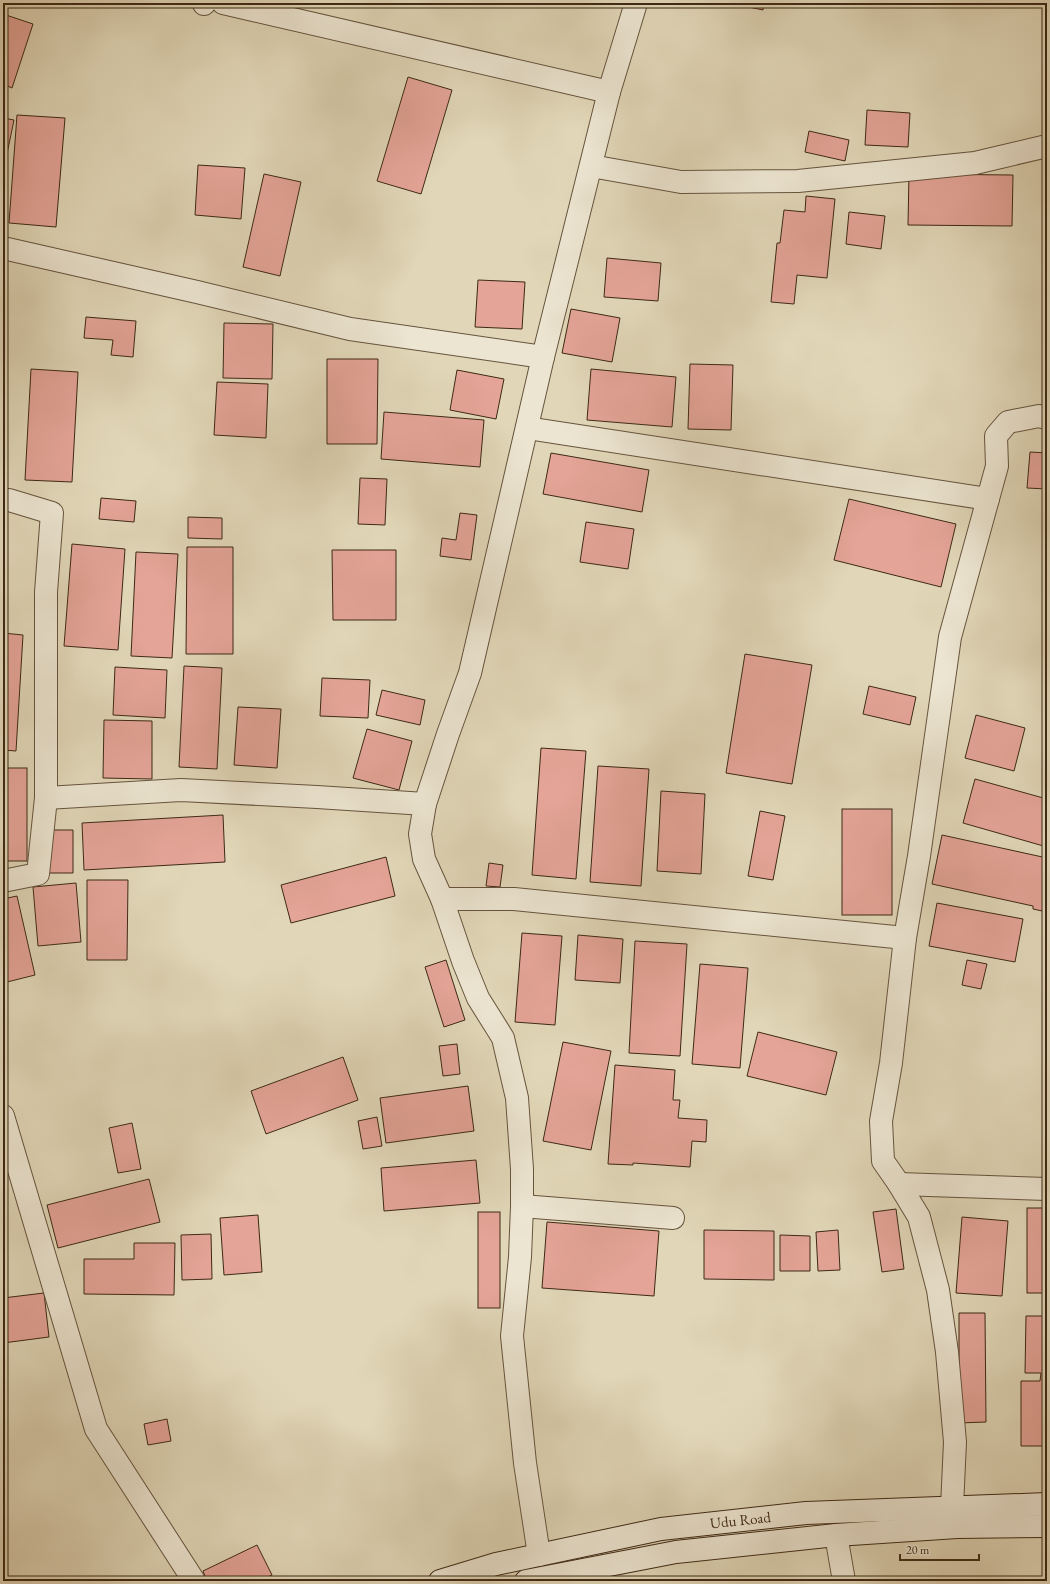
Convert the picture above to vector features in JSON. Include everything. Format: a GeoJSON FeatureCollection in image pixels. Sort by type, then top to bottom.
{"type":"FeatureCollection","features":[{"type":"Feature","properties":{"kind":"street"},"geometry":{"type":"LineString","coordinates":[[538,1555],[525,1463],[512,1336],[520,1257],[522,1206],[522,1169],[517,1098],[503,1038],[478,998],[442,899],[424,859],[420,834],[425,804],[470,673],[590,166],[609,92],[636,3]]}},
{"type":"Feature","properties":{"kind":"street"},"geometry":{"type":"LineString","coordinates":[[211,4],[609,92]]}},
{"type":"Feature","properties":{"kind":"street"},"geometry":{"type":"LineString","coordinates":[[590,166],[681,182],[798,181],[975,164],[1047,146]]}},
{"type":"Feature","properties":{"kind":"street"},"geometry":{"type":"LineString","coordinates":[[3,248],[197,292],[350,329],[544,357]]}},
{"type":"Feature","properties":{"kind":"street"},"geometry":{"type":"LineString","coordinates":[[952,1507],[955,1442],[947,1352],[938,1290],[919,1217],[900,1184],[883,1161],[881,1121],[891,1063],[904,938],[919,856],[950,637],[998,466],[996,436],[1008,422],[1039,416],[1047,418]]}},
{"type":"Feature","properties":{"kind":"street"},"geometry":{"type":"LineString","coordinates":[[527,428],[988,499]]}},
{"type":"Feature","properties":{"kind":"street"},"geometry":{"type":"LineString","coordinates":[[3,500],[9,500],[52,513],[46,592],[46,798],[38,874],[3,880]]}},
{"type":"Feature","properties":{"kind":"street"},"geometry":{"type":"LineString","coordinates":[[46,798],[181,790],[317,796],[425,804]]}},
{"type":"Feature","properties":{"kind":"street"},"geometry":{"type":"LineString","coordinates":[[442,899],[514,899],[904,938]]}},
{"type":"Feature","properties":{"kind":"street"},"geometry":{"type":"LineString","coordinates":[[3,1116],[96,1429],[194,1581]]}},
{"type":"Feature","properties":{"kind":"street"},"geometry":{"type":"LineString","coordinates":[[900,1184],[1047,1189]]}},
{"type":"Feature","properties":{"kind":"street"},"geometry":{"type":"LineString","coordinates":[[522,1206],[673,1218]]}},
{"type":"Feature","properties":{"kind":"street","name":"Udu Road"},"geometry":{"type":"LineString","coordinates":[[440,1581],[496,1564],[661,1529],[806,1513],[1047,1504]]}},
{"type":"Feature","properties":{"kind":"street","name":"Udu Road"},"geometry":{"type":"LineString","coordinates":[[526,1581],[676,1552],[836,1535],[957,1527],[1047,1526]]}},
{"type":"Feature","properties":{"kind":"street"},"geometry":{"type":"LineString","coordinates":[[836,1535],[844,1581]]}},
{"type":"Feature","properties":{"kind":"building"},"geometry":{"type":"Polygon","coordinates":[[[267,3],[301,3],[300,8],[267,3]]]}},
{"type":"Feature","properties":{"kind":"building"},"geometry":{"type":"Polygon","coordinates":[[[583,3],[600,3],[599,7],[583,3]]]}},
{"type":"Feature","properties":{"kind":"building"},"geometry":{"type":"Polygon","coordinates":[[[730,3],[764,3],[763,10],[730,3]]]}},
{"type":"Feature","properties":{"kind":"building"},"geometry":{"type":"Polygon","coordinates":[[[3,14],[33,24],[12,88],[3,84],[3,14]]]}},
{"type":"Feature","properties":{"kind":"building"},"geometry":{"type":"Polygon","coordinates":[[[408,77],[452,90],[421,194],[377,181],[408,77]]]}},
{"type":"Feature","properties":{"kind":"building"},"geometry":{"type":"Polygon","coordinates":[[[867,110],[910,113],[908,147],[865,145],[867,110]]]}},
{"type":"Feature","properties":{"kind":"building"},"geometry":{"type":"Polygon","coordinates":[[[17,115],[65,118],[56,227],[9,223],[17,115]]]}},
{"type":"Feature","properties":{"kind":"building"},"geometry":{"type":"Polygon","coordinates":[[[3,118],[14,120],[3,173],[3,118]]]}},
{"type":"Feature","properties":{"kind":"building"},"geometry":{"type":"Polygon","coordinates":[[[809,131],[849,140],[845,161],[805,152],[809,131]]]}},
{"type":"Feature","properties":{"kind":"building"},"geometry":{"type":"Polygon","coordinates":[[[198,165],[245,168],[241,219],[195,215],[198,165]]]}},
{"type":"Feature","properties":{"kind":"building"},"geometry":{"type":"Polygon","coordinates":[[[264,174],[301,182],[280,276],[243,267],[264,174]]]}},
{"type":"Feature","properties":{"kind":"building"},"geometry":{"type":"Polygon","coordinates":[[[909,174],[1013,175],[1012,226],[908,225],[909,174]]]}},
{"type":"Feature","properties":{"kind":"building"},"geometry":{"type":"Polygon","coordinates":[[[806,196],[835,199],[827,278],[797,275],[794,304],[771,302],[777,243],[780,243],[784,210],[805,212],[806,196]]]}},
{"type":"Feature","properties":{"kind":"building"},"geometry":{"type":"Polygon","coordinates":[[[849,212],[885,216],[881,249],[846,244],[849,212]]]}},
{"type":"Feature","properties":{"kind":"building"},"geometry":{"type":"Polygon","coordinates":[[[607,258],[661,263],[658,301],[604,297],[607,258]]]}},
{"type":"Feature","properties":{"kind":"building"},"geometry":{"type":"Polygon","coordinates":[[[478,280],[525,282],[522,329],[475,327],[478,280]]]}},
{"type":"Feature","properties":{"kind":"building"},"geometry":{"type":"Polygon","coordinates":[[[571,309],[620,318],[612,362],[562,353],[571,309]]]}},
{"type":"Feature","properties":{"kind":"building"},"geometry":{"type":"Polygon","coordinates":[[[86,317],[136,321],[133,357],[111,355],[113,340],[84,338],[86,317]]]}},
{"type":"Feature","properties":{"kind":"building"},"geometry":{"type":"Polygon","coordinates":[[[224,323],[273,324],[272,379],[223,378],[224,323]]]}},
{"type":"Feature","properties":{"kind":"building"},"geometry":{"type":"Polygon","coordinates":[[[327,359],[378,359],[377,444],[327,444],[327,359]]]}},
{"type":"Feature","properties":{"kind":"building"},"geometry":{"type":"Polygon","coordinates":[[[690,364],[733,365],[731,430],[688,429],[690,364]]]}},
{"type":"Feature","properties":{"kind":"building"},"geometry":{"type":"Polygon","coordinates":[[[31,369],[78,372],[72,482],[25,480],[31,369]]]}},
{"type":"Feature","properties":{"kind":"building"},"geometry":{"type":"Polygon","coordinates":[[[591,369],[676,377],[672,427],[587,420],[591,369]]]}},
{"type":"Feature","properties":{"kind":"building"},"geometry":{"type":"Polygon","coordinates":[[[457,370],[504,379],[496,419],[450,410],[457,370]]]}},
{"type":"Feature","properties":{"kind":"building"},"geometry":{"type":"Polygon","coordinates":[[[217,382],[268,384],[266,438],[214,435],[217,382]]]}},
{"type":"Feature","properties":{"kind":"building"},"geometry":{"type":"Polygon","coordinates":[[[384,412],[484,420],[480,467],[381,459],[384,412]]]}},
{"type":"Feature","properties":{"kind":"building"},"geometry":{"type":"Polygon","coordinates":[[[1030,452],[1047,453],[1047,489],[1027,488],[1030,452]]]}},
{"type":"Feature","properties":{"kind":"building"},"geometry":{"type":"Polygon","coordinates":[[[551,453],[649,470],[642,512],[543,494],[551,453]]]}},
{"type":"Feature","properties":{"kind":"building"},"geometry":{"type":"Polygon","coordinates":[[[360,478],[387,479],[385,525],[358,524],[360,478]]]}},
{"type":"Feature","properties":{"kind":"building"},"geometry":{"type":"Polygon","coordinates":[[[101,498],[136,501],[134,522],[99,519],[101,498]]]}},
{"type":"Feature","properties":{"kind":"building"},"geometry":{"type":"Polygon","coordinates":[[[849,499],[956,524],[941,587],[834,560],[849,499]]]}},
{"type":"Feature","properties":{"kind":"building"},"geometry":{"type":"Polygon","coordinates":[[[460,513],[477,515],[471,560],[440,556],[442,538],[456,540],[460,513]]]}},
{"type":"Feature","properties":{"kind":"building"},"geometry":{"type":"Polygon","coordinates":[[[188,517],[222,518],[222,539],[188,538],[188,517]]]}},
{"type":"Feature","properties":{"kind":"building"},"geometry":{"type":"Polygon","coordinates":[[[586,522],[634,529],[628,569],[580,562],[586,522]]]}},
{"type":"Feature","properties":{"kind":"building"},"geometry":{"type":"Polygon","coordinates":[[[72,544],[125,549],[118,650],[64,646],[72,544]]]}},
{"type":"Feature","properties":{"kind":"building"},"geometry":{"type":"Polygon","coordinates":[[[187,547],[233,547],[233,654],[186,654],[187,547]]]}},
{"type":"Feature","properties":{"kind":"building"},"geometry":{"type":"Polygon","coordinates":[[[332,550],[396,550],[396,620],[333,620],[332,550]]]}},
{"type":"Feature","properties":{"kind":"building"},"geometry":{"type":"Polygon","coordinates":[[[136,552],[178,554],[172,658],[131,656],[136,552]]]}},
{"type":"Feature","properties":{"kind":"building"},"geometry":{"type":"Polygon","coordinates":[[[3,633],[23,635],[16,751],[3,750],[3,633]]]}},
{"type":"Feature","properties":{"kind":"building"},"geometry":{"type":"Polygon","coordinates":[[[745,654],[812,665],[792,784],[726,773],[745,654]]]}},
{"type":"Feature","properties":{"kind":"building"},"geometry":{"type":"Polygon","coordinates":[[[184,666],[222,668],[217,769],[179,767],[184,666]]]}},
{"type":"Feature","properties":{"kind":"building"},"geometry":{"type":"Polygon","coordinates":[[[115,667],[167,670],[165,718],[113,715],[115,667]]]}},
{"type":"Feature","properties":{"kind":"building"},"geometry":{"type":"Polygon","coordinates":[[[322,678],[370,680],[368,718],[320,716],[322,678]]]}},
{"type":"Feature","properties":{"kind":"building"},"geometry":{"type":"Polygon","coordinates":[[[869,686],[916,697],[910,725],[863,714],[869,686]]]}},
{"type":"Feature","properties":{"kind":"building"},"geometry":{"type":"Polygon","coordinates":[[[382,690],[425,700],[420,725],[376,715],[382,690]]]}},
{"type":"Feature","properties":{"kind":"building"},"geometry":{"type":"Polygon","coordinates":[[[238,707],[281,709],[277,768],[234,765],[238,707]]]}},
{"type":"Feature","properties":{"kind":"building"},"geometry":{"type":"Polygon","coordinates":[[[976,715],[1025,728],[1014,771],[965,758],[976,715]]]}},
{"type":"Feature","properties":{"kind":"building"},"geometry":{"type":"Polygon","coordinates":[[[104,720],[152,721],[152,779],[103,778],[104,720]]]}},
{"type":"Feature","properties":{"kind":"building"},"geometry":{"type":"Polygon","coordinates":[[[367,729],[412,741],[399,790],[353,778],[367,729]]]}},
{"type":"Feature","properties":{"kind":"building"},"geometry":{"type":"Polygon","coordinates":[[[541,748],[586,751],[576,879],[532,875],[541,748]]]}},
{"type":"Feature","properties":{"kind":"building"},"geometry":{"type":"Polygon","coordinates":[[[598,766],[649,769],[641,886],[590,882],[598,766]]]}},
{"type":"Feature","properties":{"kind":"building"},"geometry":{"type":"Polygon","coordinates":[[[3,768],[27,768],[27,861],[3,861],[3,768]]]}},
{"type":"Feature","properties":{"kind":"building"},"geometry":{"type":"Polygon","coordinates":[[[975,779],[1047,799],[1047,847],[963,823],[975,779]]]}},
{"type":"Feature","properties":{"kind":"building"},"geometry":{"type":"Polygon","coordinates":[[[661,791],[705,794],[701,874],[657,871],[661,791]]]}},
{"type":"Feature","properties":{"kind":"building"},"geometry":{"type":"Polygon","coordinates":[[[842,809],[892,809],[892,915],[842,915],[842,809]]]}},
{"type":"Feature","properties":{"kind":"building"},"geometry":{"type":"Polygon","coordinates":[[[760,811],[785,816],[773,880],[748,876],[760,811]]]}},
{"type":"Feature","properties":{"kind":"building"},"geometry":{"type":"Polygon","coordinates":[[[223,815],[225,862],[84,870],[82,823],[223,815]]]}},
{"type":"Feature","properties":{"kind":"building"},"geometry":{"type":"Polygon","coordinates":[[[44,830],[73,830],[73,873],[45,873],[44,830]]]}},
{"type":"Feature","properties":{"kind":"building"},"geometry":{"type":"Polygon","coordinates":[[[942,835],[1047,858],[1047,912],[1033,909],[1033,906],[932,884],[942,835]]]}},
{"type":"Feature","properties":{"kind":"building"},"geometry":{"type":"Polygon","coordinates":[[[386,857],[395,896],[291,923],[281,885],[386,857]]]}},
{"type":"Feature","properties":{"kind":"building"},"geometry":{"type":"Polygon","coordinates":[[[489,863],[503,865],[500,887],[486,886],[489,863]]]}},
{"type":"Feature","properties":{"kind":"building"},"geometry":{"type":"Polygon","coordinates":[[[87,880],[128,880],[127,960],[87,960],[87,880]]]}},
{"type":"Feature","properties":{"kind":"building"},"geometry":{"type":"Polygon","coordinates":[[[76,883],[81,942],[38,946],[33,887],[76,883]]]}},
{"type":"Feature","properties":{"kind":"building"},"geometry":{"type":"Polygon","coordinates":[[[17,896],[35,975],[3,983],[3,899],[17,896]]]}},
{"type":"Feature","properties":{"kind":"building"},"geometry":{"type":"Polygon","coordinates":[[[937,903],[1023,919],[1015,962],[929,946],[937,903]]]}},
{"type":"Feature","properties":{"kind":"building"},"geometry":{"type":"Polygon","coordinates":[[[522,933],[562,936],[555,1025],[515,1022],[522,933]]]}},
{"type":"Feature","properties":{"kind":"building"},"geometry":{"type":"Polygon","coordinates":[[[578,935],[623,939],[620,983],[575,980],[578,935]]]}},
{"type":"Feature","properties":{"kind":"building"},"geometry":{"type":"Polygon","coordinates":[[[635,941],[687,944],[680,1056],[629,1053],[635,941]]]}},
{"type":"Feature","properties":{"kind":"building"},"geometry":{"type":"Polygon","coordinates":[[[446,960],[465,1020],[444,1027],[425,967],[446,960]]]}},
{"type":"Feature","properties":{"kind":"building"},"geometry":{"type":"Polygon","coordinates":[[[967,960],[987,964],[981,989],[962,985],[967,960]]]}},
{"type":"Feature","properties":{"kind":"building"},"geometry":{"type":"Polygon","coordinates":[[[700,964],[748,968],[740,1068],[692,1064],[700,964]]]}},
{"type":"Feature","properties":{"kind":"building"},"geometry":{"type":"Polygon","coordinates":[[[758,1032],[837,1052],[826,1095],[747,1076],[758,1032]]]}},
{"type":"Feature","properties":{"kind":"building"},"geometry":{"type":"Polygon","coordinates":[[[563,1042],[611,1051],[591,1150],[543,1141],[563,1042]]]}},
{"type":"Feature","properties":{"kind":"building"},"geometry":{"type":"Polygon","coordinates":[[[457,1044],[460,1074],[443,1076],[439,1046],[457,1044]]]}},
{"type":"Feature","properties":{"kind":"building"},"geometry":{"type":"Polygon","coordinates":[[[343,1057],[358,1100],[266,1134],[251,1091],[343,1057]]]}},
{"type":"Feature","properties":{"kind":"building"},"geometry":{"type":"Polygon","coordinates":[[[615,1065],[675,1070],[673,1100],[680,1100],[678,1118],[707,1120],[706,1142],[692,1141],[690,1167],[633,1163],[633,1165],[608,1164],[615,1065]]]}},
{"type":"Feature","properties":{"kind":"building"},"geometry":{"type":"Polygon","coordinates":[[[468,1086],[474,1131],[386,1143],[380,1098],[468,1086]]]}},
{"type":"Feature","properties":{"kind":"building"},"geometry":{"type":"Polygon","coordinates":[[[377,1117],[382,1146],[363,1149],[358,1121],[377,1117]]]}},
{"type":"Feature","properties":{"kind":"building"},"geometry":{"type":"Polygon","coordinates":[[[132,1123],[141,1169],[118,1173],[109,1128],[132,1123]]]}},
{"type":"Feature","properties":{"kind":"building"},"geometry":{"type":"Polygon","coordinates":[[[476,1160],[480,1203],[384,1211],[381,1168],[476,1160]]]}},
{"type":"Feature","properties":{"kind":"building"},"geometry":{"type":"Polygon","coordinates":[[[149,1179],[160,1222],[58,1248],[47,1205],[149,1179]]]}},
{"type":"Feature","properties":{"kind":"building"},"geometry":{"type":"Polygon","coordinates":[[[1027,1208],[1047,1208],[1047,1293],[1027,1293],[1027,1208]]]}},
{"type":"Feature","properties":{"kind":"building"},"geometry":{"type":"Polygon","coordinates":[[[896,1209],[904,1269],[882,1272],[873,1212],[896,1209]]]}},
{"type":"Feature","properties":{"kind":"building"},"geometry":{"type":"Polygon","coordinates":[[[478,1212],[500,1212],[500,1308],[478,1308],[478,1212]]]}},
{"type":"Feature","properties":{"kind":"building"},"geometry":{"type":"Polygon","coordinates":[[[258,1215],[262,1272],[224,1275],[220,1218],[258,1215]]]}},
{"type":"Feature","properties":{"kind":"building"},"geometry":{"type":"Polygon","coordinates":[[[962,1217],[1008,1221],[1002,1296],[956,1293],[962,1217]]]}},
{"type":"Feature","properties":{"kind":"building"},"geometry":{"type":"Polygon","coordinates":[[[547,1222],[659,1231],[654,1296],[542,1288],[547,1222]]]}},
{"type":"Feature","properties":{"kind":"building"},"geometry":{"type":"Polygon","coordinates":[[[704,1230],[774,1231],[774,1280],[704,1279],[704,1230]]]}},
{"type":"Feature","properties":{"kind":"building"},"geometry":{"type":"Polygon","coordinates":[[[838,1230],[840,1270],[818,1271],[816,1232],[838,1230]]]}},
{"type":"Feature","properties":{"kind":"building"},"geometry":{"type":"Polygon","coordinates":[[[211,1234],[212,1279],[182,1280],[181,1235],[211,1234]]]}},
{"type":"Feature","properties":{"kind":"building"},"geometry":{"type":"Polygon","coordinates":[[[780,1235],[810,1236],[810,1271],[780,1271],[780,1235]]]}},
{"type":"Feature","properties":{"kind":"building"},"geometry":{"type":"Polygon","coordinates":[[[134,1243],[175,1243],[174,1295],[84,1294],[84,1259],[134,1259],[134,1243]]]}},
{"type":"Feature","properties":{"kind":"building"},"geometry":{"type":"Polygon","coordinates":[[[44,1293],[49,1337],[3,1343],[3,1298],[44,1293]]]}},
{"type":"Feature","properties":{"kind":"building"},"geometry":{"type":"Polygon","coordinates":[[[959,1313],[985,1313],[986,1422],[959,1423],[959,1313]]]}},
{"type":"Feature","properties":{"kind":"building"},"geometry":{"type":"Polygon","coordinates":[[[1026,1316],[1047,1316],[1047,1446],[1021,1446],[1021,1381],[1040,1381],[1041,1373],[1025,1373],[1026,1316]]]}},
{"type":"Feature","properties":{"kind":"building"},"geometry":{"type":"Polygon","coordinates":[[[167,1419],[171,1441],[148,1445],[144,1424],[167,1419]]]}},
{"type":"Feature","properties":{"kind":"building"},"geometry":{"type":"Polygon","coordinates":[[[257,1545],[272,1575],[259,1581],[207,1581],[203,1571],[257,1545]]]}}]}
